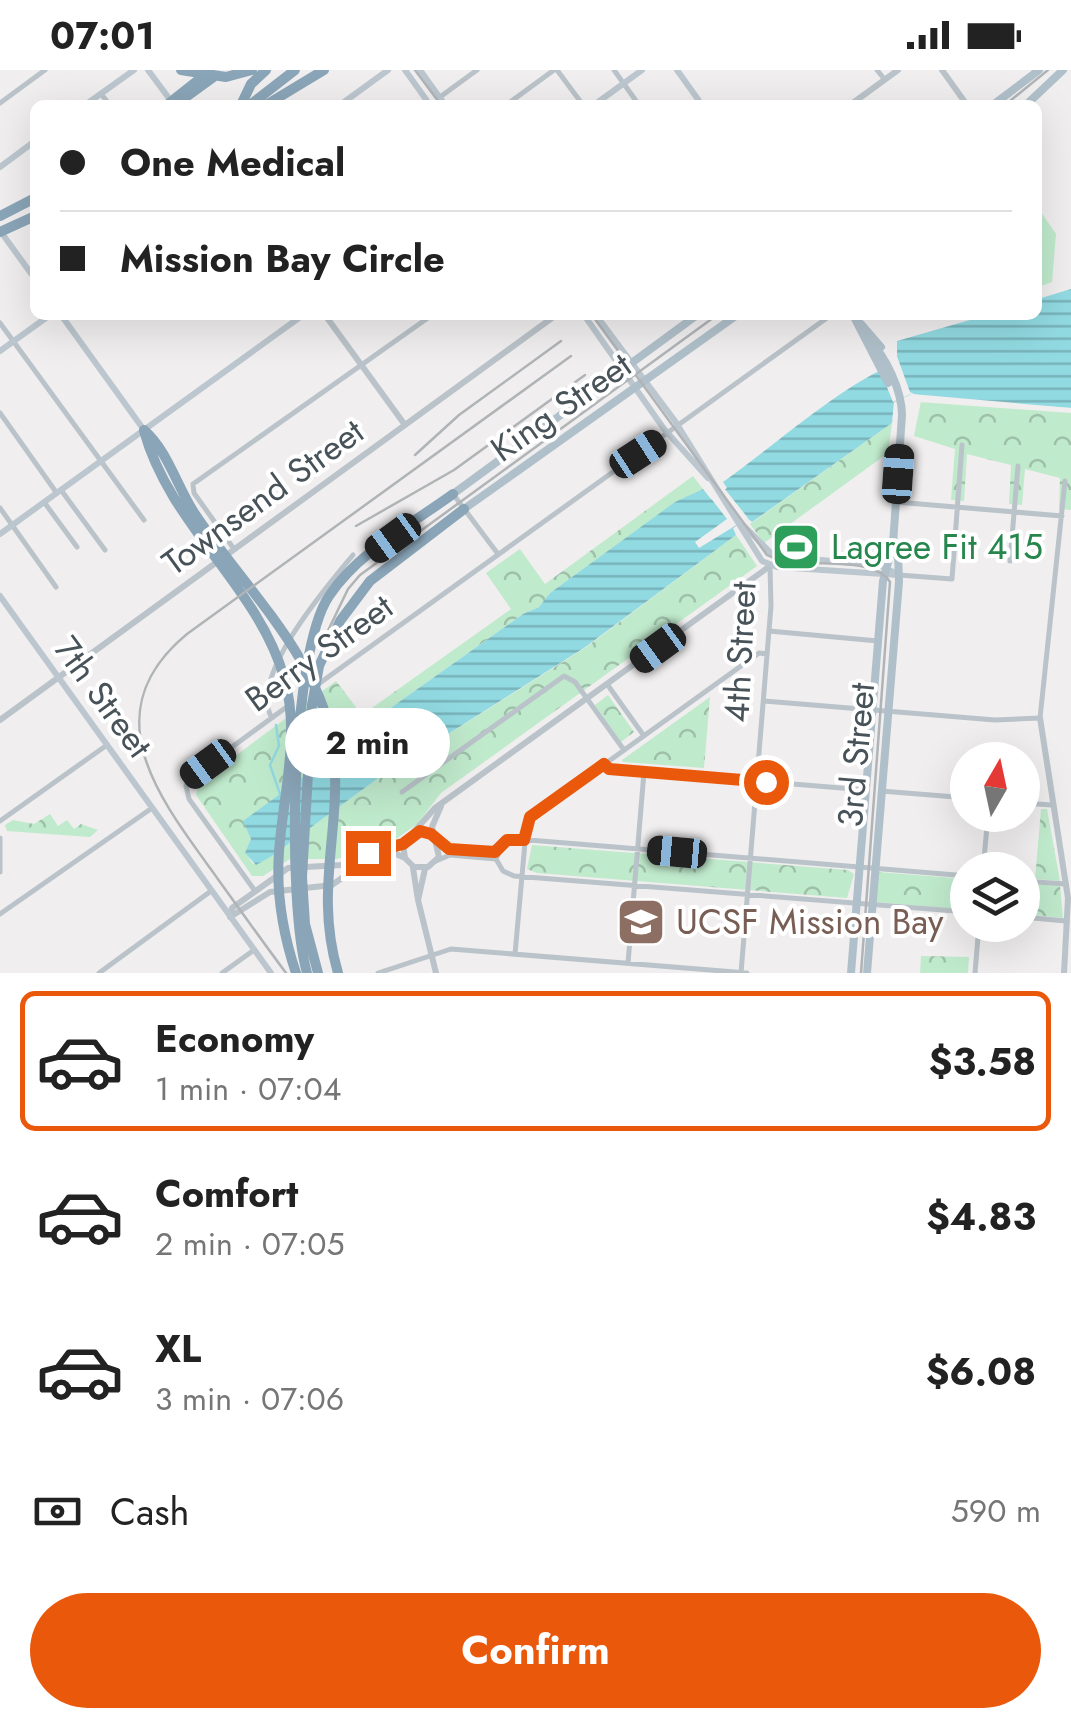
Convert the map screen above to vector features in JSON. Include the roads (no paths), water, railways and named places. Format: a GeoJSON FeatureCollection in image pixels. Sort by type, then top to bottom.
{"type":"FeatureCollection","features":[{"type":"Feature","properties":{"kind":"highway"},"geometry":{"type":"LineString","coordinates":[[181,70],[226,77],[252,70]]}},
{"type":"Feature","properties":{"kind":"highway"},"geometry":{"type":"LineString","coordinates":[[178,100],[211,70]]}},
{"type":"Feature","properties":{"kind":"highway"},"geometry":{"type":"LineString","coordinates":[[179,100],[224,70]]}},
{"type":"Feature","properties":{"kind":"highway"},"geometry":{"type":"LineString","coordinates":[[244,100],[266,70]]}},
{"type":"Feature","properties":{"kind":"highway"},"geometry":{"type":"LineString","coordinates":[[256,100],[295,70]]}},
{"type":"Feature","properties":{"kind":"highway"},"geometry":{"type":"LineString","coordinates":[[274,100],[324,70]]}},
{"type":"Feature","properties":{"kind":"highway"},"geometry":{"type":"LineString","coordinates":[[0,216],[30,201]]}},
{"type":"Feature","properties":{"kind":"highway"},"geometry":{"type":"LineString","coordinates":[[0,231],[30,218]]}},
{"type":"Feature","properties":{"kind":"highway"},"geometry":{"type":"LineString","coordinates":[[144,430],[186,520],[257,619],[283,674],[291,746],[279,886],[296,973]]}},
{"type":"Feature","properties":{"kind":"highway"},"geometry":{"type":"LineString","coordinates":[[168,476],[304,668],[327,718],[335,767],[325,901],[338,973]]}},
{"type":"Feature","properties":{"kind":"highway"},"geometry":{"type":"LineString","coordinates":[[307,973],[296,925],[293,877],[308,647],[321,609],[342,579],[453,494]]}},
{"type":"Feature","properties":{"kind":"highway"},"geometry":{"type":"LineString","coordinates":[[318,973],[308,941],[302,877],[315,686],[325,651],[349,606],[404,553],[464,509]]}},
{"type":"Feature","properties":{"kind":"main road"},"geometry":{"type":"LineString","coordinates":[[92,100],[134,70]]}},
{"type":"Feature","properties":{"kind":"main road"},"geometry":{"type":"LineString","coordinates":[[148,70],[169,100]]}},
{"type":"Feature","properties":{"kind":"main road"},"geometry":{"type":"LineString","coordinates":[[347,100],[388,70]]}},
{"type":"Feature","properties":{"kind":"main road"},"geometry":{"type":"LineString","coordinates":[[406,70],[426,100]]}},
{"type":"Feature","properties":{"kind":"main road"},"geometry":{"type":"LineString","coordinates":[[420,70],[442,100]]}},
{"type":"Feature","properties":{"kind":"main road"},"geometry":{"type":"LineString","coordinates":[[601,100],[642,70]]}},
{"type":"Feature","properties":{"kind":"main road"},"geometry":{"type":"LineString","coordinates":[[677,70],[698,100]]}},
{"type":"Feature","properties":{"kind":"main road"},"geometry":{"type":"LineString","coordinates":[[1001,100],[1040,70]]}},
{"type":"Feature","properties":{"kind":"main road"},"geometry":{"type":"LineString","coordinates":[[1031,100],[1063,70]]}},
{"type":"Feature","properties":{"kind":"main road"},"geometry":{"type":"LineString","coordinates":[[0,167],[30,146]]}},
{"type":"Feature","properties":{"kind":"main road"},"geometry":{"type":"LineString","coordinates":[[0,231],[30,272]]}},
{"type":"Feature","properties":{"kind":"main road"},"geometry":{"type":"LineString","coordinates":[[0,351],[43,320]]}},
{"type":"Feature","properties":{"kind":"main road"},"geometry":{"type":"LineString","coordinates":[[65,320],[144,430]]}},
{"type":"Feature","properties":{"kind":"main road"},"geometry":{"type":"LineString","coordinates":[[0,534],[296,320]]}},
{"type":"Feature","properties":{"kind":"main road","name":"4th Street"},"geometry":{"type":"LineString","coordinates":[[588,320],[668,434],[714,484]]}},
{"type":"Feature","properties":{"kind":"main road","name":"4th Street"},"geometry":{"type":"LineString","coordinates":[[600,320],[647,380],[762,561],[770,566]]}},
{"type":"Feature","properties":{"kind":"main road","name":"King Street"},"geometry":{"type":"LineString","coordinates":[[453,494],[691,320]]}},
{"type":"Feature","properties":{"kind":"main road","name":"King Street"},"geometry":{"type":"LineString","coordinates":[[464,509],[730,320]]}},
{"type":"Feature","properties":{"kind":"main road","name":"3rd Street"},"geometry":{"type":"LineString","coordinates":[[857,320],[887,368]]}},
{"type":"Feature","properties":{"kind":"main road","name":"3rd Street"},"geometry":{"type":"LineString","coordinates":[[852,973],[878,641],[885,572],[893,544],[902,415],[901,400],[872,332],[860,324]]}},
{"type":"Feature","properties":{"kind":"main road","name":"4th Street"},"geometry":{"type":"LineString","coordinates":[[741,523],[774,556]]}},
{"type":"Feature","properties":{"kind":"main road","name":"3rd Street"},"geometry":{"type":"LineString","coordinates":[[866,973],[899,575],[893,544]]}},
{"type":"Feature","properties":{"kind":"main road"},"geometry":{"type":"LineString","coordinates":[[885,572],[770,566],[774,556],[885,572],[899,575]]}},
{"type":"Feature","properties":{"kind":"main road","name":"7th Street"},"geometry":{"type":"LineString","coordinates":[[0,596],[270,973]]}},
{"type":"Feature","properties":{"kind":"street"},"geometry":{"type":"LineString","coordinates":[[0,103],[45,70]]}},
{"type":"Feature","properties":{"kind":"street"},"geometry":{"type":"LineString","coordinates":[[440,97],[477,70]]}},
{"type":"Feature","properties":{"kind":"street"},"geometry":{"type":"LineString","coordinates":[[513,100],[556,70],[578,100]]}},
{"type":"Feature","properties":{"kind":"street"},"geometry":{"type":"LineString","coordinates":[[614,70],[635,100]]}},
{"type":"Feature","properties":{"kind":"street"},"geometry":{"type":"LineString","coordinates":[[877,70],[884,80]]}},
{"type":"Feature","properties":{"kind":"street"},"geometry":{"type":"LineString","coordinates":[[857,100],[898,70]]}},
{"type":"Feature","properties":{"kind":"street"},"geometry":{"type":"LineString","coordinates":[[942,70],[963,100]]}},
{"type":"Feature","properties":{"kind":"street"},"geometry":{"type":"LineString","coordinates":[[101,94],[106,100]]}},
{"type":"Feature","properties":{"kind":"street"},"geometry":{"type":"LineString","coordinates":[[0,249],[9,243]]}},
{"type":"Feature","properties":{"kind":"street"},"geometry":{"type":"LineString","coordinates":[[329,320],[405,425]]}},
{"type":"Feature","properties":{"kind":"street"},"geometry":{"type":"LineString","coordinates":[[233,546],[194,493],[194,484],[425,320]]}},
{"type":"Feature","properties":{"kind":"street","name":"Townsend Street"},"geometry":{"type":"LineString","coordinates":[[0,720],[233,546],[549,320]]}},
{"type":"Feature","properties":{"kind":"street","name":"Berry Street"},"geometry":{"type":"LineString","coordinates":[[255,891],[189,799],[186,786],[191,776],[825,320]]}},
{"type":"Feature","properties":{"kind":"street"},"geometry":{"type":"LineString","coordinates":[[0,324],[144,520]]}},
{"type":"Feature","properties":{"kind":"street"},"geometry":{"type":"LineString","coordinates":[[1,416],[105,550]]}},
{"type":"Feature","properties":{"kind":"street"},"geometry":{"type":"LineString","coordinates":[[899,575],[952,579],[962,445]]}},
{"type":"Feature","properties":{"kind":"street"},"geometry":{"type":"LineString","coordinates":[[1010,561],[1018,466]]}},
{"type":"Feature","properties":{"kind":"street"},"geometry":{"type":"LineString","coordinates":[[1064,973],[1069,921],[1066,884],[1040,718],[1065,481]]}},
{"type":"Feature","properties":{"kind":"street"},"geometry":{"type":"LineString","coordinates":[[453,494],[498,554]]}},
{"type":"Feature","properties":{"kind":"street"},"geometry":{"type":"LineString","coordinates":[[44,502],[77,547]]}},
{"type":"Feature","properties":{"kind":"street"},"geometry":{"type":"LineString","coordinates":[[896,502],[1062,516]]}},
{"type":"Feature","properties":{"kind":"street"},"geometry":{"type":"LineString","coordinates":[[0,508],[56,587]]}},
{"type":"Feature","properties":{"kind":"street"},"geometry":{"type":"LineString","coordinates":[[272,718],[267,704],[272,675],[326,587],[352,555]]}},
{"type":"Feature","properties":{"kind":"street"},"geometry":{"type":"LineString","coordinates":[[230,916],[232,908],[288,868],[341,866],[403,844],[441,806],[770,566]]}},
{"type":"Feature","properties":{"kind":"street","name":"4th Street"},"geometry":{"type":"LineString","coordinates":[[743,973],[768,654],[770,566]]}},
{"type":"Feature","properties":{"kind":"street"},"geometry":{"type":"LineString","coordinates":[[769,632],[878,641]]}},
{"type":"Feature","properties":{"kind":"street"},"geometry":{"type":"LineString","coordinates":[[515,954],[524,840],[530,817],[759,654],[768,654]]}},
{"type":"Feature","properties":{"kind":"street"},"geometry":{"type":"LineString","coordinates":[[402,792],[559,678],[570,679],[624,750]]}},
{"type":"Feature","properties":{"kind":"street"},"geometry":{"type":"LineString","coordinates":[[607,684],[644,736]]}},
{"type":"Feature","properties":{"kind":"street"},"geometry":{"type":"LineString","coordinates":[[764,702],[1030,722],[1040,718]]}},
{"type":"Feature","properties":{"kind":"street"},"geometry":{"type":"LineString","coordinates":[[0,821],[107,744]]}},
{"type":"Feature","properties":{"kind":"street"},"geometry":{"type":"LineString","coordinates":[[604,764],[609,769],[866,790]]}},
{"type":"Feature","properties":{"kind":"street"},"geometry":{"type":"LineString","coordinates":[[628,963],[644,772]]}},
{"type":"Feature","properties":{"kind":"street"},"geometry":{"type":"LineString","coordinates":[[880,791],[950,797]]}},
{"type":"Feature","properties":{"kind":"street"},"geometry":{"type":"LineString","coordinates":[[1040,803],[1052,804]]}},
{"type":"Feature","properties":{"kind":"street"},"geometry":{"type":"LineString","coordinates":[[436,862],[432,824],[441,806]]}},
{"type":"Feature","properties":{"kind":"street"},"geometry":{"type":"LineString","coordinates":[[0,914],[152,808]]}},
{"type":"Feature","properties":{"kind":"street"},"geometry":{"type":"LineString","coordinates":[[416,832],[449,849],[498,851]]}},
{"type":"Feature","properties":{"kind":"street"},"geometry":{"type":"LineString","coordinates":[[0,838],[0,872]]}},
{"type":"Feature","properties":{"kind":"street"},"geometry":{"type":"LineString","coordinates":[[496,860],[507,840],[524,840],[950,875]]}},
{"type":"Feature","properties":{"kind":"street"},"geometry":{"type":"LineString","coordinates":[[403,844],[428,954],[436,973]]}},
{"type":"Feature","properties":{"kind":"street"},"geometry":{"type":"LineString","coordinates":[[230,916],[277,890],[336,883],[370,859],[392,854],[426,868]]}},
{"type":"Feature","properties":{"kind":"street"},"geometry":{"type":"LineString","coordinates":[[418,900],[426,868],[450,855],[496,860],[506,873],[521,876],[950,910]]}},
{"type":"Feature","properties":{"kind":"street"},"geometry":{"type":"LineString","coordinates":[[1040,882],[1066,884]]}},
{"type":"Feature","properties":{"kind":"street"},"geometry":{"type":"LineString","coordinates":[[99,973],[212,892]]}},
{"type":"Feature","properties":{"kind":"street"},"geometry":{"type":"LineString","coordinates":[[1040,919],[1069,921]]}},
{"type":"Feature","properties":{"kind":"street"},"geometry":{"type":"LineString","coordinates":[[975,973],[978,942]]}},
{"type":"Feature","properties":{"kind":"street"},"geometry":{"type":"LineString","coordinates":[[378,973],[451,949],[743,973]]}},
{"type":"Feature","properties":{"kind":"street"},"geometry":{"type":"LineString","coordinates":[[222,973],[254,950]]}},
{"type":"Feature","properties":{"kind":"water"},"geometry":{"type":"Polygon","coordinates":[[[1071,289],[1071,408],[912,394],[894,402],[892,423],[752,522],[747,518],[733,528],[736,535],[584,648],[377,779],[272,856],[256,865],[245,853],[251,839],[243,821],[370,728],[368,724],[523,614],[539,607],[550,593],[675,502],[703,489],[711,499],[727,488],[723,482],[808,417],[897,363],[897,341],[970,320],[1042,320],[1042,298],[1071,289]]]}},
{"type":"Feature","properties":{"kind":"waterway"},"geometry":{"type":"LineString","coordinates":[[276,725],[279,746],[270,765],[280,794]]}},
{"type":"Feature","properties":{"kind":"tram line"},"geometry":{"type":"LineString","coordinates":[[415,70],[437,100]]}},
{"type":"Feature","properties":{"kind":"tram line"},"geometry":{"type":"LineString","coordinates":[[1011,100],[1048,70]]}},
{"type":"Feature","properties":{"kind":"tram line"},"geometry":{"type":"LineString","coordinates":[[596,320],[767,555],[781,560],[867,568],[881,573],[890,582],[861,973]]}},
{"type":"Feature","properties":{"kind":"tram line"},"geometry":{"type":"LineString","coordinates":[[324,639],[348,589],[360,575],[710,320]]}},
{"type":"Feature","properties":{"kind":"railway"},"geometry":{"type":"LineString","coordinates":[[415,455],[459,415],[561,341]]}},
{"type":"Feature","properties":{"kind":"railway"},"geometry":{"type":"LineString","coordinates":[[286,973],[190,840],[154,782],[143,752],[139,722],[144,693],[159,663],[187,634],[571,356]]}},
{"type":"Feature","properties":{"kind":"railway"},"geometry":{"type":"LineString","coordinates":[[356,526],[454,470],[585,375]]}},
{"type":"Feature","properties":{"kind":"place","name":"Lagree Fit 415"},"geometry":{"type":"Point","coordinates":[796,547]}},
{"type":"Feature","properties":{"kind":"place","name":"UCSF Mission Bay"},"geometry":{"type":"Point","coordinates":[641,922]}}]}
